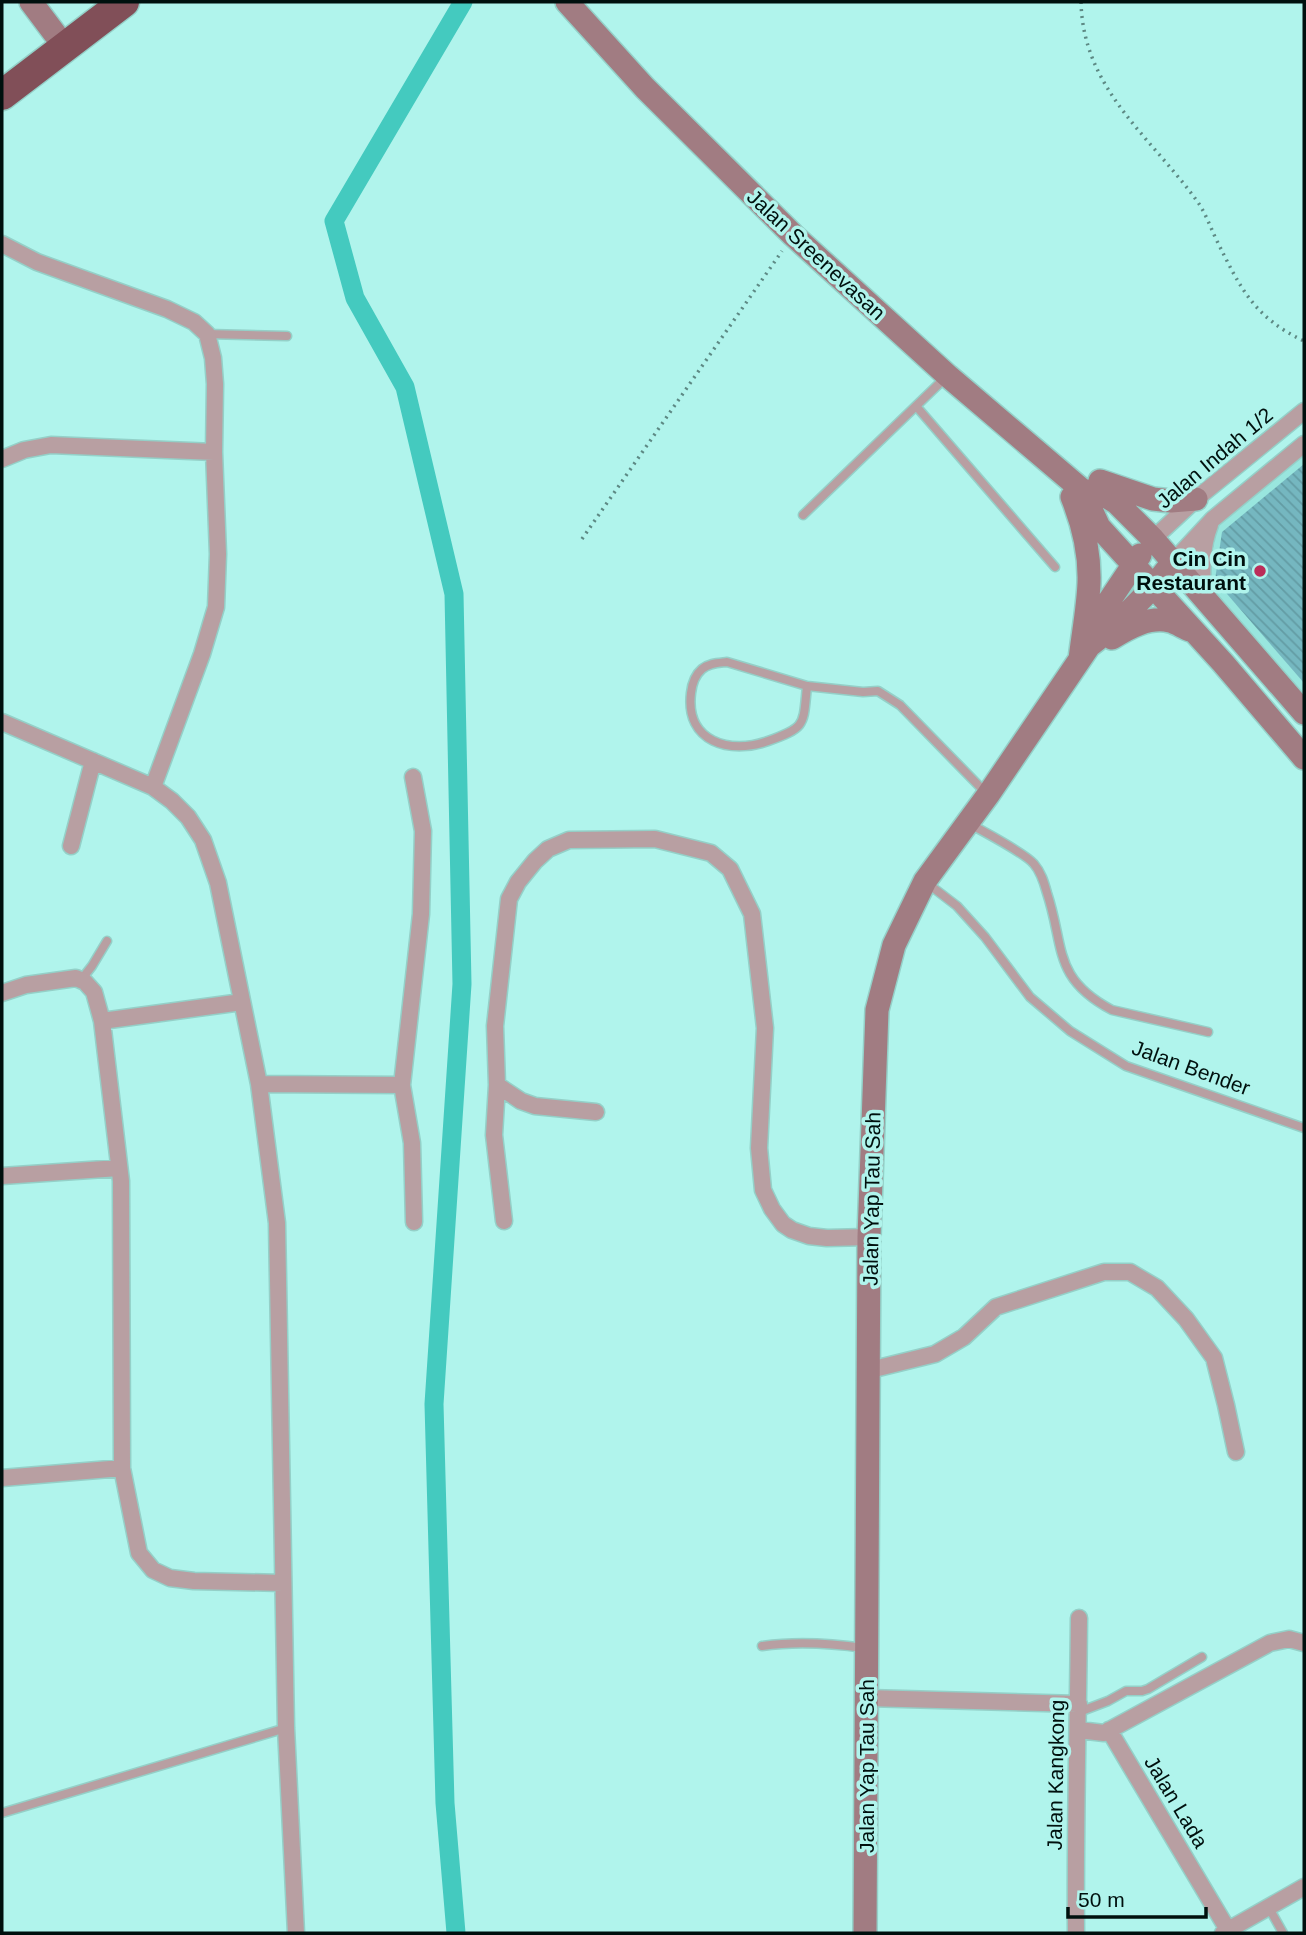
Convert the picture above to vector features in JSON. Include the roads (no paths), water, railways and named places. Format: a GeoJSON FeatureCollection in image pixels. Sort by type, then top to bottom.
{"type":"FeatureCollection","features":[{"type":"Feature","properties":{"kind":"highway"},"geometry":{"type":"LineString","coordinates":[[2,74],[99,2]]}},
{"type":"Feature","properties":{"kind":"highway"},"geometry":{"type":"LineString","coordinates":[[2,95],[124,2]]}},
{"type":"Feature","properties":{"kind":"street"},"geometry":{"type":"LineString","coordinates":[[32,2],[55,34]]}},
{"type":"Feature","properties":{"kind":"street","name":"Jalan Sreenevasan"},"geometry":{"type":"LineString","coordinates":[[567,2],[645,88],[793,235],[948,376],[1082,490]]}},
{"type":"Feature","properties":{"kind":"street"},"geometry":{"type":"LineString","coordinates":[[2,244],[37,262],[167,309],[194,323],[207,334],[213,358],[215,384],[214,452],[218,554],[216,607],[202,654],[153,787]]}},
{"type":"Feature","properties":{"kind":"street","name":"Jalan Indah 1/2"},"geometry":{"type":"LineString","coordinates":[[1153,538],[1196,499],[1304,411]]}},
{"type":"Feature","properties":{"kind":"street"},"geometry":{"type":"LineString","coordinates":[[1173,562],[1213,519],[1304,444]]}},
{"type":"Feature","properties":{"kind":"street"},"geometry":{"type":"LineString","coordinates":[[2,459],[24,450],[51,445],[214,452]]}},
{"type":"Feature","properties":{"kind":"street"},"geometry":{"type":"LineString","coordinates":[[1056,468],[1153,499],[1196,499]]}},
{"type":"Feature","properties":{"kind":"street"},"geometry":{"type":"LineString","coordinates":[[1056,468],[1073,499],[1088,559],[1085,652]]}},
{"type":"Feature","properties":{"kind":"street"},"geometry":{"type":"LineString","coordinates":[[1082,490],[1104,495],[1117,503],[1153,538],[1304,713]]}},
{"type":"Feature","properties":{"kind":"street"},"geometry":{"type":"LineString","coordinates":[[1082,490],[1099,527],[1196,633],[1304,758]]}},
{"type":"Feature","properties":{"kind":"street"},"geometry":{"type":"LineString","coordinates":[[1203,596],[1202,554],[1213,519]]}},
{"type":"Feature","properties":{"kind":"street"},"geometry":{"type":"LineString","coordinates":[[1085,652],[1101,612],[1132,564],[1153,538]]}},
{"type":"Feature","properties":{"kind":"street","name":"Jalan Yap Tau Sah"},"geometry":{"type":"LineString","coordinates":[[865,1933],[869,1237],[877,1010],[894,945],[925,881],[988,795],[1085,652],[1117,624],[1173,562]]}},
{"type":"Feature","properties":{"kind":"street"},"geometry":{"type":"LineString","coordinates":[[1085,652],[1129,628],[1156,621],[1170,621],[1196,633]]}},
{"type":"Feature","properties":{"kind":"street"},"geometry":{"type":"LineString","coordinates":[[2,722],[153,787],[172,801],[188,817],[203,840],[218,883],[259,1084],[277,1223],[286,1728],[296,1933]]}},
{"type":"Feature","properties":{"kind":"street"},"geometry":{"type":"LineString","coordinates":[[71,846],[93,761]]}},
{"type":"Feature","properties":{"kind":"street"},"geometry":{"type":"LineString","coordinates":[[413,777],[423,831],[421,914],[402,1086],[412,1143],[414,1222]]}},
{"type":"Feature","properties":{"kind":"street"},"geometry":{"type":"LineString","coordinates":[[504,1221],[494,1135],[497,1085],[495,1026],[509,900],[518,882],[535,861],[548,849],[569,840],[656,839],[711,853],[730,869],[752,914],[765,1028],[759,1148],[763,1190],[772,1209],[783,1224],[809,1236],[869,1237]]}},
{"type":"Feature","properties":{"kind":"street"},"geometry":{"type":"LineString","coordinates":[[2,993],[26,985],[76,978],[85,982],[94,992],[102,1021],[120,1168],[122,1468],[139,1553],[153,1570],[170,1578],[283,1583]]}},
{"type":"Feature","properties":{"kind":"street"},"geometry":{"type":"LineString","coordinates":[[102,1021],[242,1002]]}},
{"type":"Feature","properties":{"kind":"street"},"geometry":{"type":"LineString","coordinates":[[259,1084],[402,1086]]}},
{"type":"Feature","properties":{"kind":"street"},"geometry":{"type":"LineString","coordinates":[[497,1085],[521,1101],[535,1106],[596,1112]]}},
{"type":"Feature","properties":{"kind":"street"},"geometry":{"type":"LineString","coordinates":[[2,1176],[120,1168]]}},
{"type":"Feature","properties":{"kind":"street"},"geometry":{"type":"LineString","coordinates":[[870,1370],[935,1354],[964,1337],[996,1307],[1104,1272],[1130,1272],[1157,1288],[1186,1319],[1214,1357],[1236,1452]]}},
{"type":"Feature","properties":{"kind":"street"},"geometry":{"type":"LineString","coordinates":[[2,1478],[122,1468]]}},
{"type":"Feature","properties":{"kind":"street","name":"Jalan Kangkong"},"geometry":{"type":"LineString","coordinates":[[1076,1933],[1075,1804],[1079,1730],[1079,1618]]}},
{"type":"Feature","properties":{"kind":"street"},"geometry":{"type":"LineString","coordinates":[[1079,1730],[1099,1733],[1109,1730],[1270,1643],[1289,1639],[1304,1643]]}},
{"type":"Feature","properties":{"kind":"street"},"geometry":{"type":"LineString","coordinates":[[867,1698],[1079,1708]]}},
{"type":"Feature","properties":{"kind":"street","name":"Jalan Lada"},"geometry":{"type":"LineString","coordinates":[[1109,1730],[1226,1932]]}},
{"type":"Feature","properties":{"kind":"street"},"geometry":{"type":"LineString","coordinates":[[1226,1932],[1304,1887]]}},
{"type":"Feature","properties":{"kind":"lane"},"geometry":{"type":"LineString","coordinates":[[207,334],[287,335]]}},
{"type":"Feature","properties":{"kind":"lane"},"geometry":{"type":"LineString","coordinates":[[803,514],[948,376]]}},
{"type":"Feature","properties":{"kind":"lane"},"geometry":{"type":"LineString","coordinates":[[916,406],[1055,567]]}},
{"type":"Feature","properties":{"kind":"lane"},"geometry":{"type":"LineString","coordinates":[[807,686],[802,723],[792,732],[761,743],[725,746],[709,739],[697,728],[690,707],[696,675],[709,664],[727,662],[807,686],[878,691],[900,705],[988,795]]}},
{"type":"Feature","properties":{"kind":"lane"},"geometry":{"type":"LineString","coordinates":[[967,822],[1032,862],[1042,876],[1053,909],[1058,943],[1065,965],[1074,982],[1084,991],[1112,1010],[1208,1032]]}},
{"type":"Feature","properties":{"kind":"lane","name":"Jalan Bender"},"geometry":{"type":"LineString","coordinates":[[925,881],[957,906],[985,937],[1030,997],[1070,1031],[1126,1066],[1304,1128]]}},
{"type":"Feature","properties":{"kind":"lane"},"geometry":{"type":"LineString","coordinates":[[81,980],[107,941]]}},
{"type":"Feature","properties":{"kind":"lane"},"geometry":{"type":"LineString","coordinates":[[762,1646],[811,1642],[867,1648]]}},
{"type":"Feature","properties":{"kind":"lane"},"geometry":{"type":"LineString","coordinates":[[1079,1708],[1108,1701],[1126,1691],[1148,1689],[1202,1657]]}},
{"type":"Feature","properties":{"kind":"lane"},"geometry":{"type":"LineString","coordinates":[[2,1814],[286,1728]]}},
{"type":"Feature","properties":{"kind":"lane"},"geometry":{"type":"LineString","coordinates":[[1269,1908],[1283,1933]]}},
{"type":"Feature","properties":{"kind":"waterway"},"geometry":{"type":"LineString","coordinates":[[456,1933],[445,1803],[434,1404],[462,984],[454,594],[405,387],[355,298],[334,221],[463,2]]}},
{"type":"Feature","properties":{"kind":"place","name":"Cin Cin Restaurant"},"geometry":{"type":"Point","coordinates":[1260,571]}}]}
